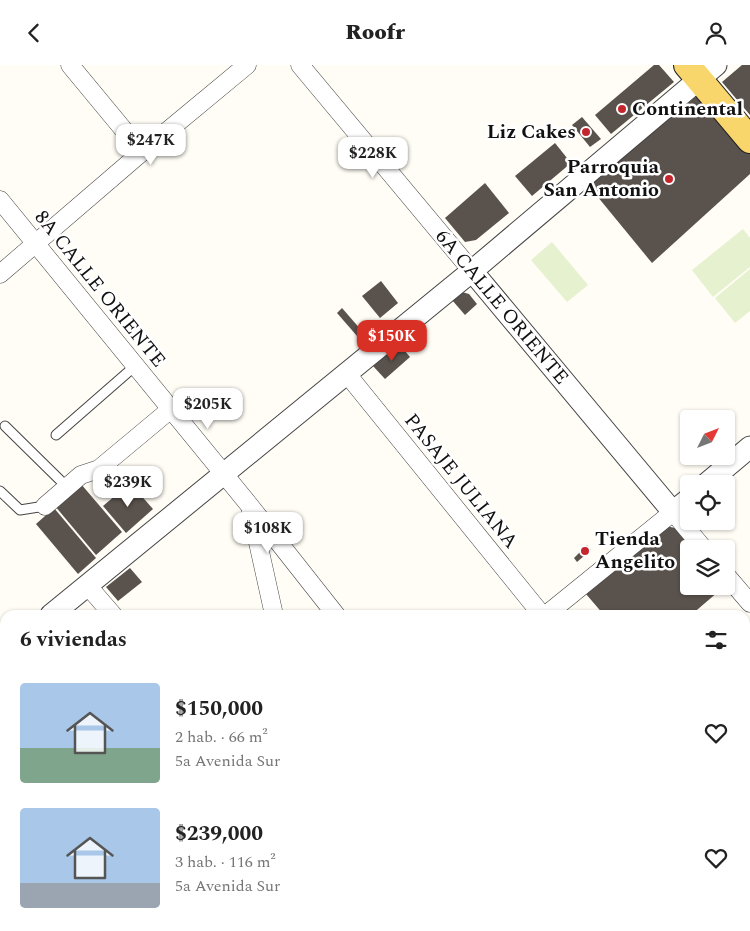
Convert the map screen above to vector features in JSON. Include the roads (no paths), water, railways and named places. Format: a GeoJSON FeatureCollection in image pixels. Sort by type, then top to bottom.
{"type":"FeatureCollection","features":[{"type":"Feature","properties":{"kind":"main road"},"geometry":{"type":"LineString","coordinates":[[701,70],[750,139]]}},
{"type":"Feature","properties":{"kind":"street"},"geometry":{"type":"LineString","coordinates":[[70,65],[142,152]]}},
{"type":"Feature","properties":{"kind":"street"},"geometry":{"type":"LineString","coordinates":[[0,274],[247,65]]}},
{"type":"Feature","properties":{"kind":"street","name":"6A CALLE ORIENTE"},"geometry":{"type":"LineString","coordinates":[[300,65],[472,271],[680,504]]}},
{"type":"Feature","properties":{"kind":"street"},"geometry":{"type":"LineString","coordinates":[[57,610],[472,271],[701,70]]}},
{"type":"Feature","properties":{"kind":"street","name":"8A CALLE ORIENTE"},"geometry":{"type":"LineString","coordinates":[[0,200],[250,506],[332,610]]}},
{"type":"Feature","properties":{"kind":"street","name":"PASAJE JULIANA"},"geometry":{"type":"LineString","coordinates":[[347,374],[538,610]]}},
{"type":"Feature","properties":{"kind":"street"},"geometry":{"type":"LineString","coordinates":[[45,505],[81,475],[99,469],[171,409]]}},
{"type":"Feature","properties":{"kind":"street"},"geometry":{"type":"LineString","coordinates":[[717,475],[750,447]]}},
{"type":"Feature","properties":{"kind":"street"},"geometry":{"type":"LineString","coordinates":[[250,506],[273,610]]}},
{"type":"Feature","properties":{"kind":"street"},"geometry":{"type":"LineString","coordinates":[[552,610],[680,506]]}},
{"type":"Feature","properties":{"kind":"street"},"geometry":{"type":"LineString","coordinates":[[87,585],[109,610]]}},
{"type":"Feature","properties":{"kind":"street"},"geometry":{"type":"LineString","coordinates":[[735,586],[750,603]]}},
{"type":"Feature","properties":{"kind":"lane"},"geometry":{"type":"LineString","coordinates":[[56,435],[135,366]]}},
{"type":"Feature","properties":{"kind":"lane"},"geometry":{"type":"LineString","coordinates":[[5,425],[67,487]]}},
{"type":"Feature","properties":{"kind":"lane"},"geometry":{"type":"LineString","coordinates":[[0,491],[20,510],[45,505]]}},
{"type":"Feature","properties":{"kind":"place","name":"Continental"},"geometry":{"type":"Point","coordinates":[622,109]}},
{"type":"Feature","properties":{"kind":"place","name":"Liz Cakes"},"geometry":{"type":"Point","coordinates":[586,132]}},
{"type":"Feature","properties":{"kind":"place","name":"Parroquia San Antonio"},"geometry":{"type":"Point","coordinates":[669,179]}},
{"type":"Feature","properties":{"kind":"place","name":"Tienda Angelito"},"geometry":{"type":"Point","coordinates":[585,551]}}]}
